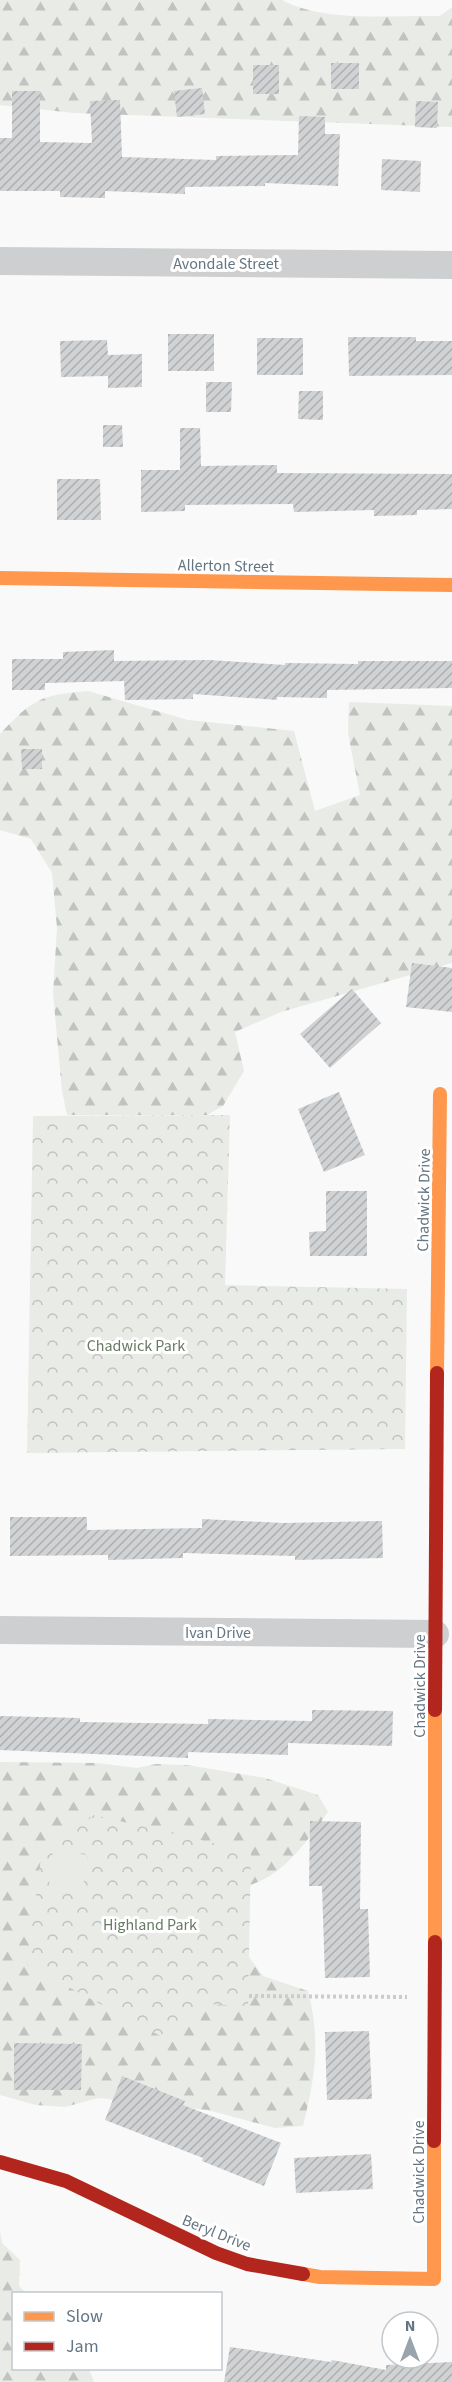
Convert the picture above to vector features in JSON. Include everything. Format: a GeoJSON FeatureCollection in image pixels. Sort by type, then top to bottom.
{"type":"FeatureCollection","features":[{"type":"Feature","properties":{"kind":"street","name":"Avondale Street"},"geometry":{"type":"LineString","coordinates":[[0,261],[452,265]]}},
{"type":"Feature","properties":{"kind":"street","name":"Allerton Street"},"geometry":{"type":"LineString","coordinates":[[0,578],[452,585]]}},
{"type":"Feature","properties":{"kind":"street","name":"Chadwick Drive"},"geometry":{"type":"LineString","coordinates":[[434,2279],[435,1634],[440,1094]]}},
{"type":"Feature","properties":{"kind":"street","name":"Ivan Drive"},"geometry":{"type":"LineString","coordinates":[[0,1630],[435,1634]]}},
{"type":"Feature","properties":{"kind":"street","name":"Beryl Drive"},"geometry":{"type":"LineString","coordinates":[[0,2162],[66,2181],[216,2253],[247,2264],[320,2277],[434,2279]]}},
{"type":"Feature","properties":{"kind":"path"},"geometry":{"type":"LineString","coordinates":[[249,1996],[419,1997]]}},
{"type":"Feature","properties":{"kind":"green space"},"geometry":{"type":"Polygon","coordinates":[[[0,0],[282,0],[318,12],[359,16],[440,16],[452,7],[452,127],[74,113],[0,105],[0,0]]]}},
{"type":"Feature","properties":{"kind":"green space"},"geometry":{"type":"Polygon","coordinates":[[[88,691],[188,720],[294,731],[315,811],[360,795],[348,733],[349,702],[452,706],[452,963],[281,1012],[235,1032],[244,1071],[223,1106],[207,1115],[67,1115],[62,1091],[53,993],[57,928],[52,873],[31,839],[0,830],[0,734],[21,713],[38,701],[59,694],[88,691]]]}},
{"type":"Feature","properties":{"kind":"green space","name":"Chadwick Park"},"geometry":{"type":"Polygon","coordinates":[[[230,1115],[225,1285],[407,1289],[405,1449],[27,1453],[33,1116],[230,1115]]]}},
{"type":"Feature","properties":{"kind":"green space"},"geometry":{"type":"Polygon","coordinates":[[[0,1762],[97,1763],[137,1768],[156,1764],[187,1765],[265,1778],[318,1795],[328,1812],[312,1834],[285,1865],[263,1880],[250,1885],[243,1949],[263,1976],[308,1991],[314,2026],[315,2059],[303,2126],[275,2128],[208,2110],[98,2098],[65,2107],[36,2105],[0,2095],[0,1762]]]}},
{"type":"Feature","properties":{"kind":"green space","name":"Highland Park"},"geometry":{"type":"Polygon","coordinates":[[[94,1815],[251,1852],[248,2006],[205,2004],[166,2039],[27,1965],[41,1857],[94,1815]]]}},
{"type":"Feature","properties":{"kind":"green space"},"geometry":{"type":"Polygon","coordinates":[[[53,1851],[88,1855],[83,1889],[49,1885],[53,1851]]]}},
{"type":"Feature","properties":{"kind":"green space"},"geometry":{"type":"Polygon","coordinates":[[[0,2231],[2,2243],[20,2260],[19,2286],[25,2292],[12,2292],[12,2370],[89,2370],[94,2382],[0,2382],[0,2231]]]}},
{"type":"Feature","properties":{"kind":"building"},"geometry":{"type":"Polygon","coordinates":[[[331,63],[359,63],[359,89],[331,89],[331,63]]]}},
{"type":"Feature","properties":{"kind":"building"},"geometry":{"type":"Polygon","coordinates":[[[253,65],[279,65],[279,94],[253,94],[253,65]]]}},
{"type":"Feature","properties":{"kind":"building"},"geometry":{"type":"Polygon","coordinates":[[[202,88],[205,114],[177,117],[174,91],[202,88]]]}},
{"type":"Feature","properties":{"kind":"building"},"geometry":{"type":"Polygon","coordinates":[[[12,91],[40,91],[40,142],[92,143],[90,101],[120,100],[122,157],[216,160],[216,156],[298,155],[299,116],[325,117],[325,134],[340,134],[338,186],[265,183],[265,186],[185,187],[185,194],[105,191],[105,198],[60,197],[60,191],[0,191],[0,138],[12,138],[12,91]]]}},
{"type":"Feature","properties":{"kind":"building"},"geometry":{"type":"Polygon","coordinates":[[[416,101],[438,102],[437,128],[415,127],[416,101]]]}},
{"type":"Feature","properties":{"kind":"building"},"geometry":{"type":"Polygon","coordinates":[[[382,159],[421,161],[420,192],[381,190],[382,159]]]}},
{"type":"Feature","properties":{"kind":"building"},"geometry":{"type":"Polygon","coordinates":[[[168,334],[214,334],[214,371],[168,371],[168,334]]]}},
{"type":"Feature","properties":{"kind":"building"},"geometry":{"type":"Polygon","coordinates":[[[348,337],[416,337],[416,341],[452,341],[452,375],[349,376],[348,337]]]}},
{"type":"Feature","properties":{"kind":"building"},"geometry":{"type":"Polygon","coordinates":[[[257,338],[303,338],[303,375],[257,375],[257,338]]]}},
{"type":"Feature","properties":{"kind":"building"},"geometry":{"type":"Polygon","coordinates":[[[107,340],[108,355],[142,354],[142,387],[108,388],[108,376],[61,377],[60,341],[107,340]]]}},
{"type":"Feature","properties":{"kind":"building"},"geometry":{"type":"Polygon","coordinates":[[[206,382],[232,382],[231,412],[206,412],[206,382]]]}},
{"type":"Feature","properties":{"kind":"building"},"geometry":{"type":"Polygon","coordinates":[[[299,391],[323,391],[323,420],[298,419],[299,391]]]}},
{"type":"Feature","properties":{"kind":"building"},"geometry":{"type":"Polygon","coordinates":[[[103,425],[122,425],[123,447],[103,447],[103,425]]]}},
{"type":"Feature","properties":{"kind":"building"},"geometry":{"type":"Polygon","coordinates":[[[180,428],[200,428],[201,466],[277,465],[277,473],[452,474],[452,509],[417,510],[417,515],[374,516],[374,510],[294,512],[293,504],[185,505],[185,511],[141,512],[141,470],[180,470],[180,428]]]}},
{"type":"Feature","properties":{"kind":"building"},"geometry":{"type":"Polygon","coordinates":[[[57,479],[100,479],[101,520],[57,520],[57,479]]]}},
{"type":"Feature","properties":{"kind":"building"},"geometry":{"type":"Polygon","coordinates":[[[114,650],[114,661],[209,660],[285,665],[285,663],[358,664],[358,661],[452,661],[452,688],[327,690],[327,698],[277,697],[277,700],[193,694],[193,699],[125,700],[124,681],[45,683],[45,690],[12,690],[12,659],[63,659],[63,652],[114,650]]]}},
{"type":"Feature","properties":{"kind":"building"},"geometry":{"type":"Polygon","coordinates":[[[21,749],[42,749],[42,769],[22,769],[21,749]]]}},
{"type":"Feature","properties":{"kind":"building"},"geometry":{"type":"Polygon","coordinates":[[[412,963],[452,968],[452,1012],[406,1007],[412,963]]]}},
{"type":"Feature","properties":{"kind":"building"},"geometry":{"type":"Polygon","coordinates":[[[352,989],[381,1023],[330,1068],[300,1034],[352,989]]]}},
{"type":"Feature","properties":{"kind":"building"},"geometry":{"type":"Polygon","coordinates":[[[339,1092],[365,1155],[324,1172],[298,1109],[339,1092]]]}},
{"type":"Feature","properties":{"kind":"building"},"geometry":{"type":"Polygon","coordinates":[[[326,1191],[367,1191],[367,1256],[310,1256],[309,1232],[326,1231],[326,1191]]]}},
{"type":"Feature","properties":{"kind":"building"},"geometry":{"type":"Polygon","coordinates":[[[10,1517],[87,1517],[87,1530],[202,1528],[202,1519],[283,1523],[382,1521],[383,1558],[295,1560],[295,1556],[183,1553],[183,1558],[108,1560],[108,1555],[10,1556],[10,1517]]]}},
{"type":"Feature","properties":{"kind":"building"},"geometry":{"type":"Polygon","coordinates":[[[312,1710],[393,1711],[392,1746],[288,1743],[288,1755],[188,1752],[188,1758],[0,1750],[0,1716],[80,1718],[80,1722],[208,1724],[208,1719],[312,1721],[312,1710]]]}},
{"type":"Feature","properties":{"kind":"building"},"geometry":{"type":"Polygon","coordinates":[[[310,1821],[361,1822],[360,1909],[368,1909],[370,1977],[325,1978],[322,1886],[309,1886],[310,1821]]]}},
{"type":"Feature","properties":{"kind":"building"},"geometry":{"type":"Polygon","coordinates":[[[369,2031],[372,2099],[327,2100],[325,2032],[369,2031]]]}},
{"type":"Feature","properties":{"kind":"building"},"geometry":{"type":"Polygon","coordinates":[[[14,2043],[82,2044],[81,2090],[14,2090],[14,2043]]]}},
{"type":"Feature","properties":{"kind":"building"},"geometry":{"type":"Polygon","coordinates":[[[122,2076],[185,2101],[183,2105],[281,2143],[264,2186],[202,2161],[203,2158],[105,2120],[122,2076]]]}},
{"type":"Feature","properties":{"kind":"building"},"geometry":{"type":"Polygon","coordinates":[[[371,2154],[373,2189],[296,2193],[294,2158],[371,2154]]]}},
{"type":"Feature","properties":{"kind":"building"},"geometry":{"type":"Polygon","coordinates":[[[230,2347],[331,2362],[332,2360],[380,2370],[440,2370],[440,2363],[452,2362],[452,2382],[224,2382],[230,2347]]]}},
{"type":"Feature","properties":{"kind":"traffic: slow"},"geometry":{"type":"LineString","coordinates":[[0,578],[452,585]]}},
{"type":"Feature","properties":{"kind":"traffic: slow"},"geometry":{"type":"LineString","coordinates":[[437,1373],[440,1094]]}},
{"type":"Feature","properties":{"kind":"traffic: slow"},"geometry":{"type":"LineString","coordinates":[[435,1710],[435,1942]]}},
{"type":"Feature","properties":{"kind":"traffic: slow"},"geometry":{"type":"LineString","coordinates":[[303,2274],[320,2277],[434,2279],[434,2141]]}},
{"type":"Feature","properties":{"kind":"traffic: jam"},"geometry":{"type":"LineString","coordinates":[[435,1710],[437,1373]]}},
{"type":"Feature","properties":{"kind":"traffic: jam"},"geometry":{"type":"LineString","coordinates":[[434,2141],[435,1942]]}},
{"type":"Feature","properties":{"kind":"traffic: jam"},"geometry":{"type":"LineString","coordinates":[[0,2162],[66,2181],[216,2253],[247,2264],[303,2274]]}}]}
